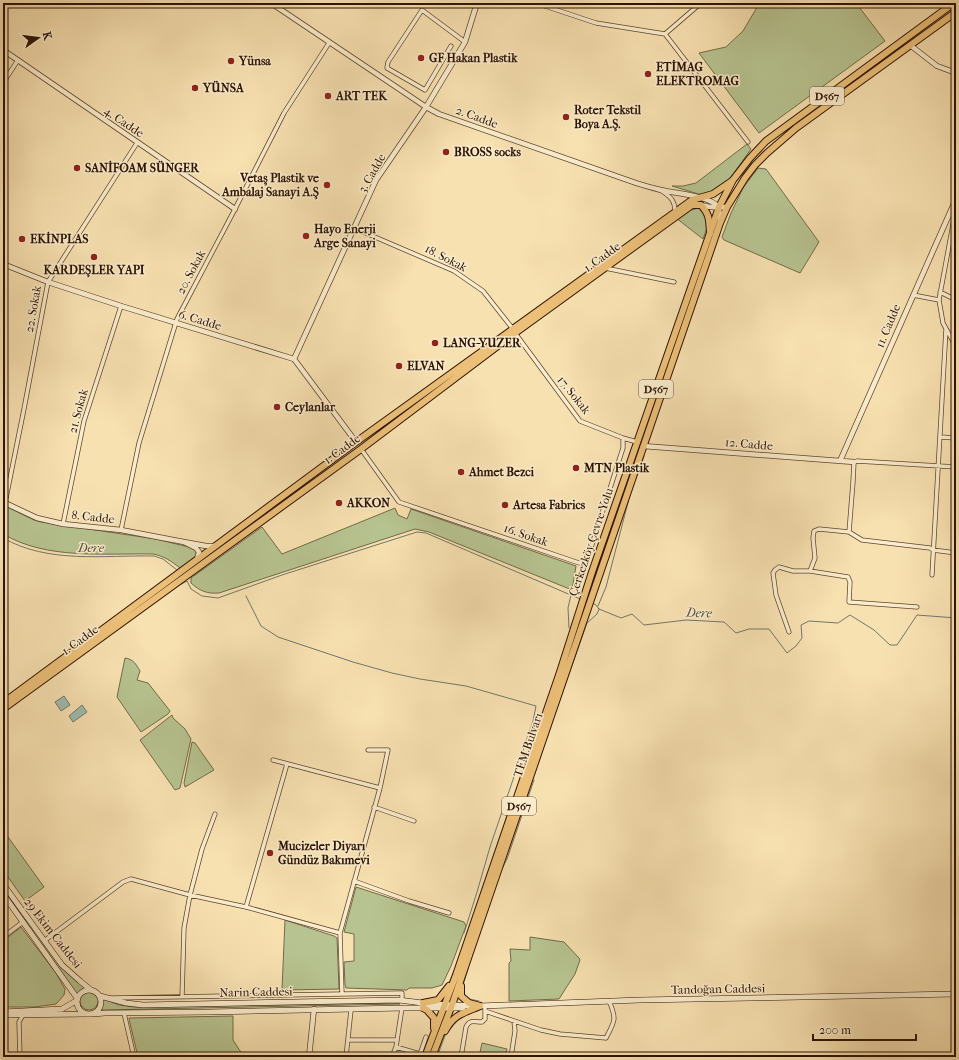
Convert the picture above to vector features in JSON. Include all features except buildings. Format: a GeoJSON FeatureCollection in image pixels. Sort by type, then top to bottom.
{"type":"FeatureCollection","features":[{"type":"Feature","properties":{"kind":"main road","name":"D567"},"geometry":{"type":"LineString","coordinates":[[719,207],[733,180],[750,158],[766,141],[954,3]]}},
{"type":"Feature","properties":{"kind":"main road","name":"D567"},"geometry":{"type":"LineString","coordinates":[[643,446],[720,223],[727,207],[755,165],[796,128],[956,12]]}},
{"type":"Feature","properties":{"kind":"main road"},"geometry":{"type":"LineString","coordinates":[[690,200],[701,201],[725,188],[733,180]]}},
{"type":"Feature","properties":{"kind":"main road","name":"1. Cadde"},"geometry":{"type":"LineString","coordinates":[[3,703],[361,449],[514,331],[690,200]]}},
{"type":"Feature","properties":{"kind":"main road","name":"1. Cadde"},"geometry":{"type":"LineString","coordinates":[[184,574],[197,560],[356,442],[605,268],[690,200]]}},
{"type":"Feature","properties":{"kind":"main road"},"geometry":{"type":"LineString","coordinates":[[701,201],[708,212],[710,233]]}},
{"type":"Feature","properties":{"kind":"main road","name":"Çerkezköy Çevre Yolu"},"geometry":{"type":"LineString","coordinates":[[456,975],[560,672],[585,606],[637,442],[719,207]]}},
{"type":"Feature","properties":{"kind":"main road","name":"Çerkezköy Çevre Yolu"},"geometry":{"type":"LineString","coordinates":[[595,573],[617,521],[643,446]]}},
{"type":"Feature","properties":{"kind":"main road","name":"1. Cadde"},"geometry":{"type":"LineString","coordinates":[[3,709],[175,580]]}},
{"type":"Feature","properties":{"kind":"main road","name":"TEM Bulvarı"},"geometry":{"type":"LineString","coordinates":[[447,1007],[464,968],[585,606]]}},
{"type":"Feature","properties":{"kind":"main road","name":"29 Ekim Caddesi"},"geometry":{"type":"LineString","coordinates":[[3,884],[62,965],[91,990]]}},
{"type":"Feature","properties":{"kind":"main road","name":"29 Ekim Caddesi"},"geometry":{"type":"LineString","coordinates":[[3,894],[77,999]]}},
{"type":"Feature","properties":{"kind":"main road"},"geometry":{"type":"LineString","coordinates":[[464,968],[460,996],[469,1003],[483,1008]]}},
{"type":"Feature","properties":{"kind":"main road","name":"D567"},"geometry":{"type":"LineString","coordinates":[[433,1055],[456,975]]}},
{"type":"Feature","properties":{"kind":"main road"},"geometry":{"type":"LineString","coordinates":[[434,1030],[434,1018],[423,1006],[438,1000],[447,990],[456,975]]}},
{"type":"Feature","properties":{"kind":"main road"},"geometry":{"type":"LineString","coordinates":[[3,1012],[62,1009],[77,999],[81,992],[91,990],[98,993],[102,997],[100,1007],[92,1014],[3,1015]]}},
{"type":"Feature","properties":{"kind":"main road","name":"Tandoğan Caddesi"},"geometry":{"type":"LineString","coordinates":[[423,1006],[483,1008],[609,1001],[956,994]]}},
{"type":"Feature","properties":{"kind":"main road","name":"Narin Caddesi"},"geometry":{"type":"LineString","coordinates":[[102,997],[126,1003],[143,1005],[402,1000],[414,1001],[423,1006]]}},
{"type":"Feature","properties":{"kind":"main road"},"geometry":{"type":"LineString","coordinates":[[77,999],[78,1008],[86,1014]]}},
{"type":"Feature","properties":{"kind":"main road","name":"Narin Caddesi"},"geometry":{"type":"LineString","coordinates":[[92,1014],[314,1009],[351,1010],[423,1006]]}},
{"type":"Feature","properties":{"kind":"main road","name":"D567"},"geometry":{"type":"LineString","coordinates":[[422,1056],[447,1007]]}},
{"type":"Feature","properties":{"kind":"main road"},"geometry":{"type":"LineString","coordinates":[[433,1055],[450,1022],[459,1014],[483,1008]]}},
{"type":"Feature","properties":{"kind":"street","name":"2. Cadde"},"geometry":{"type":"LineString","coordinates":[[271,3],[329,43],[439,114],[579,164],[690,200]]}},
{"type":"Feature","properties":{"kind":"street","name":"3. Cadde"},"geometry":{"type":"LineString","coordinates":[[294,359],[376,180],[426,107],[465,42],[477,3]]}},
{"type":"Feature","properties":{"kind":"street"},"geometry":{"type":"LineString","coordinates":[[536,3],[596,23],[665,34],[748,142]]}},
{"type":"Feature","properties":{"kind":"street"},"geometry":{"type":"LineString","coordinates":[[665,34],[701,3]]}},
{"type":"Feature","properties":{"kind":"street"},"geometry":{"type":"LineString","coordinates":[[451,46],[425,90],[387,68],[388,62],[422,10],[465,42]]}},
{"type":"Feature","properties":{"kind":"street","name":"20. Sokak"},"geometry":{"type":"LineString","coordinates":[[121,530],[139,443],[176,322],[284,113],[329,43]]}},
{"type":"Feature","properties":{"kind":"street"},"geometry":{"type":"LineString","coordinates":[[910,45],[937,66],[956,73]]}},
{"type":"Feature","properties":{"kind":"street","name":"4. Cadde"},"geometry":{"type":"LineString","coordinates":[[3,50],[235,209]]}},
{"type":"Feature","properties":{"kind":"street"},"geometry":{"type":"LineString","coordinates":[[3,83],[18,60]]}},
{"type":"Feature","properties":{"kind":"street","name":"22. Sokak"},"geometry":{"type":"LineString","coordinates":[[4,502],[27,396],[48,282],[138,143]]}},
{"type":"Feature","properties":{"kind":"street"},"geometry":{"type":"LineString","coordinates":[[662,190],[672,198],[675,206],[675,212]]}},
{"type":"Feature","properties":{"kind":"street","name":"11. Cadde"},"geometry":{"type":"LineString","coordinates":[[840,461],[912,295],[956,199]]}},
{"type":"Feature","properties":{"kind":"street"},"geometry":{"type":"LineString","coordinates":[[701,201],[715,203],[719,207],[727,207]]}},
{"type":"Feature","properties":{"kind":"street"},"geometry":{"type":"LineString","coordinates":[[719,207],[720,223]]}},
{"type":"Feature","properties":{"kind":"street"},"geometry":{"type":"LineString","coordinates":[[956,208],[939,300],[946,329],[956,347]]}},
{"type":"Feature","properties":{"kind":"street","name":"18. Sokak"},"geometry":{"type":"LineString","coordinates":[[354,228],[454,271],[483,291],[514,331]]}},
{"type":"Feature","properties":{"kind":"street","name":"6. Cadde"},"geometry":{"type":"LineString","coordinates":[[3,264],[48,282],[120,306],[294,359]]}},
{"type":"Feature","properties":{"kind":"street"},"geometry":{"type":"LineString","coordinates":[[605,268],[674,282]]}},
{"type":"Feature","properties":{"kind":"street"},"geometry":{"type":"LineString","coordinates":[[940,292],[956,300]]}},
{"type":"Feature","properties":{"kind":"street"},"geometry":{"type":"LineString","coordinates":[[912,295],[939,300]]}},
{"type":"Feature","properties":{"kind":"street","name":"21. Sokak"},"geometry":{"type":"LineString","coordinates":[[62,524],[84,421],[120,306]]}},
{"type":"Feature","properties":{"kind":"street"},"geometry":{"type":"LineString","coordinates":[[932,575],[946,329]]}},
{"type":"Feature","properties":{"kind":"street","name":"17. Sokak"},"geometry":{"type":"LineString","coordinates":[[514,331],[580,421],[637,442]]}},
{"type":"Feature","properties":{"kind":"street"},"geometry":{"type":"LineString","coordinates":[[294,359],[356,442]]}},
{"type":"Feature","properties":{"kind":"street"},"geometry":{"type":"LineString","coordinates":[[940,437],[956,438]]}},
{"type":"Feature","properties":{"kind":"street","name":"16. Sokak"},"geometry":{"type":"LineString","coordinates":[[361,449],[399,502],[579,563],[588,557],[623,448],[623,438]]}},
{"type":"Feature","properties":{"kind":"street","name":"12. Cadde"},"geometry":{"type":"LineString","coordinates":[[643,446],[854,462]]}},
{"type":"Feature","properties":{"kind":"street"},"geometry":{"type":"LineString","coordinates":[[849,532],[854,462],[956,467]]}},
{"type":"Feature","properties":{"kind":"street","name":"8. Cadde"},"geometry":{"type":"LineString","coordinates":[[4,502],[37,518],[62,524],[121,530],[206,546],[218,545]]}},
{"type":"Feature","properties":{"kind":"street"},"geometry":{"type":"LineString","coordinates":[[810,571],[815,558],[813,538],[814,531],[819,528],[849,532],[862,540],[930,548],[933,550],[956,553]]}},
{"type":"Feature","properties":{"kind":"street","name":"8. Cadde"},"geometry":{"type":"LineString","coordinates":[[184,542],[196,548],[199,552],[197,560]]}},
{"type":"Feature","properties":{"kind":"street"},"geometry":{"type":"LineString","coordinates":[[789,632],[776,595],[773,573],[779,567],[794,571],[810,571],[848,577],[850,582],[849,602],[917,607]]}},
{"type":"Feature","properties":{"kind":"street"},"geometry":{"type":"LineString","coordinates":[[342,994],[340,933],[380,788],[388,750],[368,750]]}},
{"type":"Feature","properties":{"kind":"street"},"geometry":{"type":"LineString","coordinates":[[273,760],[380,788]]}},
{"type":"Feature","properties":{"kind":"street"},"geometry":{"type":"LineString","coordinates":[[246,907],[287,764]]}},
{"type":"Feature","properties":{"kind":"street"},"geometry":{"type":"LineString","coordinates":[[374,807],[414,822]]}},
{"type":"Feature","properties":{"kind":"street"},"geometry":{"type":"LineString","coordinates":[[182,997],[184,928],[190,895],[202,849],[215,814]]}},
{"type":"Feature","properties":{"kind":"street"},"geometry":{"type":"LineString","coordinates":[[44,941],[127,880],[131,879],[190,895],[246,907],[340,933]]}},
{"type":"Feature","properties":{"kind":"street"},"geometry":{"type":"LineString","coordinates":[[354,881],[409,901],[449,913]]}},
{"type":"Feature","properties":{"kind":"street"},"geometry":{"type":"LineString","coordinates":[[3,937],[23,922]]}},
{"type":"Feature","properties":{"kind":"street"},"geometry":{"type":"LineString","coordinates":[[102,997],[402,993],[403,1008],[396,1046],[392,1057]]}},
{"type":"Feature","properties":{"kind":"street"},"geometry":{"type":"LineString","coordinates":[[483,1008],[541,1030],[560,1034],[606,1038],[614,1022],[615,1013],[609,1001]]}},
{"type":"Feature","properties":{"kind":"street"},"geometry":{"type":"LineString","coordinates":[[461,1057],[463,1040],[468,1022],[482,1022],[485,1019],[483,1008]]}},
{"type":"Feature","properties":{"kind":"street"},"geometry":{"type":"LineString","coordinates":[[309,1057],[314,1009]]}},
{"type":"Feature","properties":{"kind":"street"},"geometry":{"type":"LineString","coordinates":[[346,1057],[351,1010]]}},
{"type":"Feature","properties":{"kind":"street"},"geometry":{"type":"LineString","coordinates":[[124,1013],[134,1057]]}},
{"type":"Feature","properties":{"kind":"street"},"geometry":{"type":"LineString","coordinates":[[15,1015],[19,1022],[20,1057]]}},
{"type":"Feature","properties":{"kind":"street"},"geometry":{"type":"LineString","coordinates":[[19,1022],[23,1015]]}},
{"type":"Feature","properties":{"kind":"street"},"geometry":{"type":"LineString","coordinates":[[511,1057],[515,1031],[514,1021]]}},
{"type":"Feature","properties":{"kind":"street"},"geometry":{"type":"LineString","coordinates":[[396,1046],[422,1056],[426,1037]]}},
{"type":"Feature","properties":{"kind":"street"},"geometry":{"type":"LineString","coordinates":[[348,1040],[397,1040]]}},
{"type":"Feature","properties":{"kind":"green space"},"geometry":{"type":"Polygon","coordinates":[[[755,3],[856,3],[885,41],[759,133],[699,53],[726,47],[743,31],[756,9],[755,3]]]}},
{"type":"Feature","properties":{"kind":"green space"},"geometry":{"type":"Polygon","coordinates":[[[747,144],[751,149],[729,180],[705,196],[672,186],[683,186],[696,183],[747,144]]]}},
{"type":"Feature","properties":{"kind":"green space"},"geometry":{"type":"Polygon","coordinates":[[[758,168],[766,169],[819,242],[800,273],[724,240],[722,237],[743,188],[758,168]]]}},
{"type":"Feature","properties":{"kind":"green space"},"geometry":{"type":"Polygon","coordinates":[[[698,208],[706,213],[708,225],[703,239],[676,218],[688,211],[698,208]]]}},
{"type":"Feature","properties":{"kind":"green space"},"geometry":{"type":"Polygon","coordinates":[[[3,505],[41,522],[156,539],[193,548],[196,551],[196,557],[180,568],[167,559],[153,554],[76,553],[38,548],[3,534],[3,505]]]}},
{"type":"Feature","properties":{"kind":"green space"},"geometry":{"type":"Polygon","coordinates":[[[395,508],[398,515],[407,519],[411,509],[576,566],[572,590],[429,532],[415,529],[219,593],[204,591],[191,583],[191,578],[262,527],[282,554],[395,508]]]}},
{"type":"Feature","properties":{"kind":"green space"},"geometry":{"type":"Polygon","coordinates":[[[125,658],[134,662],[140,671],[137,680],[148,683],[170,711],[168,714],[141,732],[117,697],[125,658]]]}},
{"type":"Feature","properties":{"kind":"green space"},"geometry":{"type":"Polygon","coordinates":[[[172,715],[173,718],[185,729],[191,739],[180,788],[175,790],[140,740],[172,715]]]}},
{"type":"Feature","properties":{"kind":"green space"},"geometry":{"type":"Polygon","coordinates":[[[192,742],[195,743],[214,770],[185,787],[184,783],[192,742]]]}},
{"type":"Feature","properties":{"kind":"green space"},"geometry":{"type":"Polygon","coordinates":[[[3,830],[44,887],[25,901],[3,870],[3,830]]]}},
{"type":"Feature","properties":{"kind":"green space"},"geometry":{"type":"Polygon","coordinates":[[[3,886],[61,966],[87,989],[81,991],[77,995],[3,892],[3,886]]]}},
{"type":"Feature","properties":{"kind":"green space"},"geometry":{"type":"Polygon","coordinates":[[[356,887],[464,922],[466,926],[442,985],[432,988],[409,988],[407,990],[346,988],[344,962],[354,961],[354,934],[344,932],[356,887]]]}},
{"type":"Feature","properties":{"kind":"green space"},"geometry":{"type":"Polygon","coordinates":[[[285,920],[337,938],[339,989],[282,990],[285,920]]]}},
{"type":"Feature","properties":{"kind":"green space"},"geometry":{"type":"Polygon","coordinates":[[[21,927],[56,973],[65,989],[64,995],[56,1004],[35,1007],[3,1007],[3,941],[21,927]]]}},
{"type":"Feature","properties":{"kind":"green space"},"geometry":{"type":"Polygon","coordinates":[[[530,937],[564,942],[580,960],[575,974],[559,999],[509,1001],[509,963],[511,961],[510,949],[530,950],[530,937]]]}},
{"type":"Feature","properties":{"kind":"green space"},"geometry":{"type":"Polygon","coordinates":[[[89,992],[95,995],[98,1001],[95,1007],[89,1010],[83,1007],[80,1001],[83,995],[89,992]]]}},
{"type":"Feature","properties":{"kind":"green space"},"geometry":{"type":"Polygon","coordinates":[[[104,999],[119,1005],[134,1007],[400,1004],[101,1010],[104,999]]]}},
{"type":"Feature","properties":{"kind":"green space"},"geometry":{"type":"Polygon","coordinates":[[[233,1016],[233,1040],[244,1057],[138,1057],[129,1019],[129,1018],[233,1016]]]}},
{"type":"Feature","properties":{"kind":"green space"},"geometry":{"type":"Polygon","coordinates":[[[482,1043],[507,1049],[505,1057],[479,1057],[482,1043]]]}},
{"type":"Feature","properties":{"kind":"shaded area"},"geometry":{"type":"Polygon","coordinates":[[[64,696],[70,705],[61,711],[55,702],[64,696]]]}},
{"type":"Feature","properties":{"kind":"shaded area"},"geometry":{"type":"Polygon","coordinates":[[[82,705],[87,712],[73,722],[69,716],[82,705]]]}},
{"type":"Feature","properties":{"kind":"waterway"},"geometry":{"type":"LineString","coordinates":[[598,606],[606,587],[631,491],[644,456]]}},
{"type":"Feature","properties":{"kind":"waterway"},"geometry":{"type":"LineString","coordinates":[[174,588],[187,581],[191,589],[202,596],[218,598],[282,575],[417,532],[426,533],[580,599]]}},
{"type":"Feature","properties":{"kind":"waterway","name":"Dere"},"geometry":{"type":"LineString","coordinates":[[3,538],[39,552],[58,555],[96,557],[154,556],[163,559],[177,570]]}},
{"type":"Feature","properties":{"kind":"waterway"},"geometry":{"type":"LineString","coordinates":[[569,628],[568,608],[571,595]]}},
{"type":"Feature","properties":{"kind":"waterway"},"geometry":{"type":"LineString","coordinates":[[246,596],[261,626],[278,637],[353,662],[392,673],[466,686],[536,706],[533,721],[490,847],[464,933]]}},
{"type":"Feature","properties":{"kind":"waterway","name":"Dere"},"geometry":{"type":"LineString","coordinates":[[592,603],[599,609],[621,618],[632,614],[644,625],[686,620],[724,622],[736,633],[749,629],[769,629],[787,653],[796,646],[802,638],[801,625],[809,621],[838,623],[850,615],[874,630],[890,645],[897,645],[917,615],[956,618]]}},
{"type":"Feature","properties":{"kind":"waterway"},"geometry":{"type":"LineString","coordinates":[[559,702],[587,623],[597,614],[599,609]]}},
{"type":"Feature","properties":{"kind":"waterway"},"geometry":{"type":"LineString","coordinates":[[502,869],[507,859],[534,780]]}},
{"type":"Feature","properties":{"kind":"waterway"},"geometry":{"type":"LineString","coordinates":[[463,985],[468,969]]}},
{"type":"Feature","properties":{"kind":"waterway"},"geometry":{"type":"LineString","coordinates":[[469,999],[479,1001]]}},
{"type":"Feature","properties":{"kind":"waterway"},"geometry":{"type":"LineString","coordinates":[[437,1057],[446,1033]]}},
{"type":"Feature","properties":{"kind":"place","name":"GF Hakan Plastik"},"geometry":{"type":"Point","coordinates":[421,58]}},
{"type":"Feature","properties":{"kind":"place","name":"Yünsa"},"geometry":{"type":"Point","coordinates":[231,61]}},
{"type":"Feature","properties":{"kind":"place","name":"ETİMAG ELEKTROMAG"},"geometry":{"type":"Point","coordinates":[648,74]}},
{"type":"Feature","properties":{"kind":"place","name":"YÜNSA"},"geometry":{"type":"Point","coordinates":[195,88]}},
{"type":"Feature","properties":{"kind":"place","name":"ART TEK"},"geometry":{"type":"Point","coordinates":[328,96]}},
{"type":"Feature","properties":{"kind":"place","name":"Roter Tekstil Boya A.Ş."},"geometry":{"type":"Point","coordinates":[566,117]}},
{"type":"Feature","properties":{"kind":"place","name":"BROSS socks"},"geometry":{"type":"Point","coordinates":[446,152]}},
{"type":"Feature","properties":{"kind":"place","name":"SANİFOAM SÜNGER"},"geometry":{"type":"Point","coordinates":[77,168]}},
{"type":"Feature","properties":{"kind":"place","name":"Vetaş Plastik ve Ambalaj Sanayi A.Ş"},"geometry":{"type":"Point","coordinates":[327,185]}},
{"type":"Feature","properties":{"kind":"place","name":"Hayo Enerji Arge Sanayi"},"geometry":{"type":"Point","coordinates":[306,236]}},
{"type":"Feature","properties":{"kind":"place","name":"EKİNPLAS"},"geometry":{"type":"Point","coordinates":[22,239]}},
{"type":"Feature","properties":{"kind":"place","name":"KARDEŞLER YAPI"},"geometry":{"type":"Point","coordinates":[94,257]}},
{"type":"Feature","properties":{"kind":"place","name":"LANG-YUZER"},"geometry":{"type":"Point","coordinates":[435,343]}},
{"type":"Feature","properties":{"kind":"place","name":"ELVAN"},"geometry":{"type":"Point","coordinates":[399,366]}},
{"type":"Feature","properties":{"kind":"place","name":"Ceylanlar"},"geometry":{"type":"Point","coordinates":[277,407]}},
{"type":"Feature","properties":{"kind":"place","name":"MTN Plastik"},"geometry":{"type":"Point","coordinates":[576,468]}},
{"type":"Feature","properties":{"kind":"place","name":"Ahmet Bezci"},"geometry":{"type":"Point","coordinates":[461,472]}},
{"type":"Feature","properties":{"kind":"place","name":"AKKON"},"geometry":{"type":"Point","coordinates":[339,503]}},
{"type":"Feature","properties":{"kind":"place","name":"Artesa Fabrics"},"geometry":{"type":"Point","coordinates":[505,505]}},
{"type":"Feature","properties":{"kind":"place","name":"Mucizeler Diyarı Gündüz Bakımevi"},"geometry":{"type":"Point","coordinates":[270,853]}}]}
